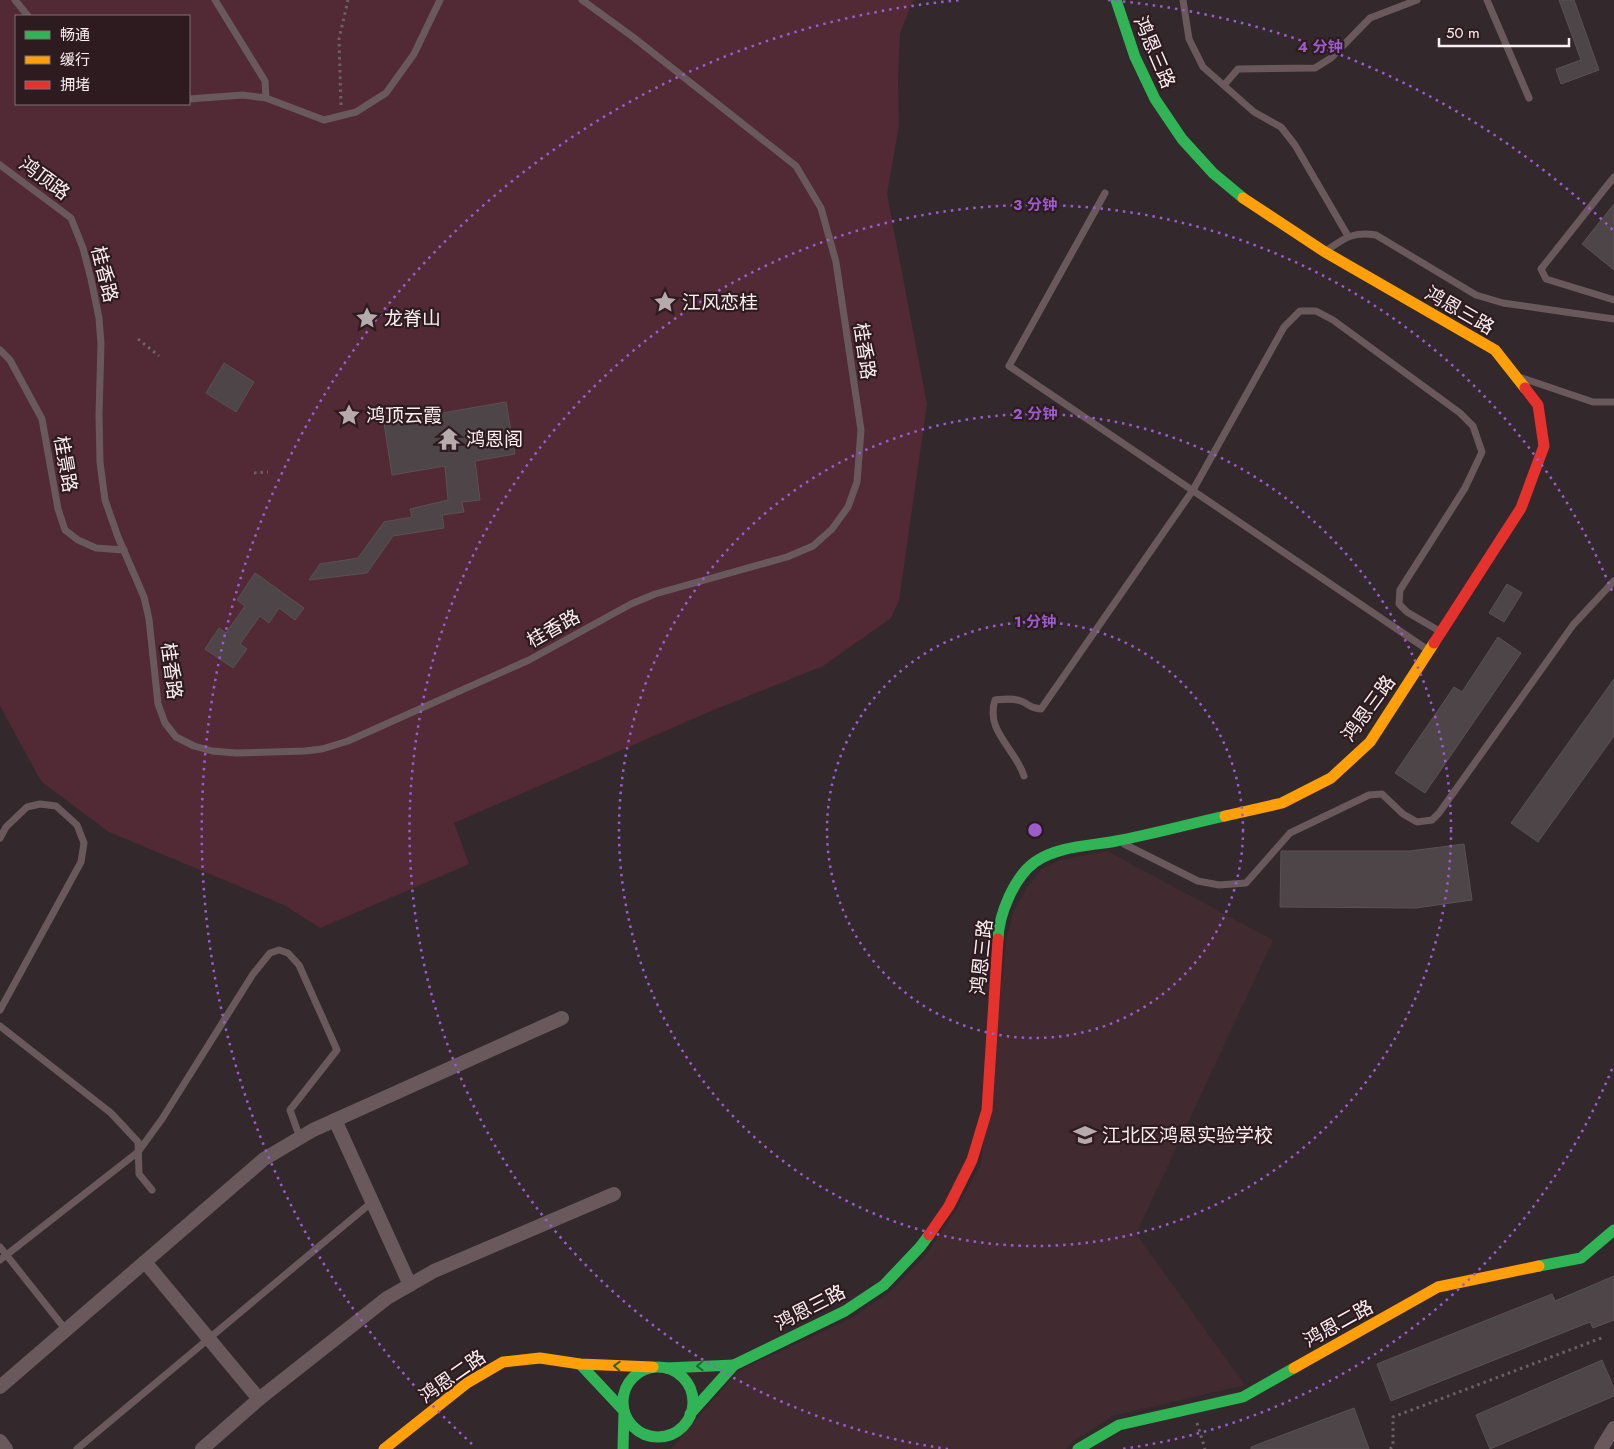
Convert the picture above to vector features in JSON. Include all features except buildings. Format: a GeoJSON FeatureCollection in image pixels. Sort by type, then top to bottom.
{"type":"FeatureCollection","features":[{"type":"Feature","properties":{"kind":"street","name":"鸿恩三路"},"geometry":{"type":"LineString","coordinates":[[734,1365],[845,1311],[884,1285],[920,1247],[949,1206],[972,1160],[988,1110],[998,933],[1004,908],[1017,882],[1035,862],[1059,851],[1282,803],[1331,778],[1370,742],[1521,508],[1544,446],[1538,405],[1495,350],[1325,252],[1248,202],[1213,173],[1182,139],[1155,99],[1135,57],[1116,0]]}},
{"type":"Feature","properties":{"kind":"street"},"geometry":{"type":"LineString","coordinates":[[0,1387],[264,1159],[335,1120],[562,1018]]}},
{"type":"Feature","properties":{"kind":"street"},"geometry":{"type":"LineString","coordinates":[[335,1120],[410,1285]]}},
{"type":"Feature","properties":{"kind":"street"},"geometry":{"type":"LineString","coordinates":[[202,1449],[259,1399],[387,1298],[434,1271],[614,1194]]}},
{"type":"Feature","properties":{"kind":"street","name":"鸿恩二路"},"geometry":{"type":"LineString","coordinates":[[1078,1449],[1119,1425],[1243,1396],[1438,1288],[1581,1258],[1614,1230]]}},
{"type":"Feature","properties":{"kind":"street"},"geometry":{"type":"LineString","coordinates":[[145,1262],[259,1399]]}},
{"type":"Feature","properties":{"kind":"street","name":"鸿恩二路"},"geometry":{"type":"LineString","coordinates":[[384,1449],[467,1383],[503,1362],[540,1358],[580,1364],[654,1367]]}},
{"type":"Feature","properties":{"kind":"street"},"geometry":{"type":"LineString","coordinates":[[580,1364],[624,1411],[628,1421],[636,1429],[656,1437],[667,1436],[677,1431]]}},
{"type":"Feature","properties":{"kind":"street"},"geometry":{"type":"LineString","coordinates":[[623,1449],[623,1400],[626,1388],[634,1375],[654,1367],[734,1365]]}},
{"type":"Feature","properties":{"kind":"street"},"geometry":{"type":"LineString","coordinates":[[690,1414],[734,1365]]}},
{"type":"Feature","properties":{"kind":"street"},"geometry":{"type":"LineString","coordinates":[[659,1449],[685,1424],[693,1403],[691,1391],[686,1380],[677,1372],[666,1368]]}},
{"type":"Feature","properties":{"kind":"street"},"geometry":{"type":"LineString","coordinates":[[1602,1449],[1614,1428]]}},
{"type":"Feature","properties":{"kind":"street"},"geometry":{"type":"LineString","coordinates":[[0,1441],[6,1449]]}},
{"type":"Feature","properties":{"kind":"lane"},"geometry":{"type":"LineString","coordinates":[[16,0],[27,15]]}},
{"type":"Feature","properties":{"kind":"lane"},"geometry":{"type":"LineString","coordinates":[[215,0],[265,82],[266,98]]}},
{"type":"Feature","properties":{"kind":"lane"},"geometry":{"type":"LineString","coordinates":[[190,99],[242,95],[266,98],[324,120],[356,112],[386,93],[414,54],[440,0]]}},
{"type":"Feature","properties":{"kind":"lane","name":"桂香路"},"geometry":{"type":"LineString","coordinates":[[71,218],[83,248],[99,318],[101,344],[100,462],[105,500],[144,597],[149,619],[158,704],[165,723],[176,736],[194,746],[212,751],[246,753],[322,749],[348,741],[529,660],[631,604],[655,594],[787,557],[813,546],[832,529],[848,507],[857,482],[861,430],[836,262],[821,208],[796,166],[633,37],[582,0]]}},
{"type":"Feature","properties":{"kind":"lane"},"geometry":{"type":"LineString","coordinates":[[1183,0],[1189,39],[1203,68],[1254,112],[1281,127],[1295,145],[1348,236]]}},
{"type":"Feature","properties":{"kind":"lane"},"geometry":{"type":"LineString","coordinates":[[1224,85],[1238,69],[1315,68],[1331,58],[1370,18],[1417,0]]}},
{"type":"Feature","properties":{"kind":"lane"},"geometry":{"type":"LineString","coordinates":[[1487,0],[1529,98]]}},
{"type":"Feature","properties":{"kind":"lane","name":"鸿顶路"},"geometry":{"type":"LineString","coordinates":[[0,165],[71,218]]}},
{"type":"Feature","properties":{"kind":"lane"},"geometry":{"type":"LineString","coordinates":[[1614,177],[1541,269],[1546,279],[1614,300]]}},
{"type":"Feature","properties":{"kind":"lane"},"geometry":{"type":"LineString","coordinates":[[1105,193],[1009,366],[1429,651]]}},
{"type":"Feature","properties":{"kind":"lane"},"geometry":{"type":"LineString","coordinates":[[1325,252],[1348,236],[1364,233],[1376,235],[1476,296],[1504,303],[1614,319]]}},
{"type":"Feature","properties":{"kind":"lane"},"geometry":{"type":"LineString","coordinates":[[1024,776],[1020,764],[995,728],[992,710],[996,700],[1009,698],[1023,702],[1030,708],[1041,709],[1193,490],[1284,327],[1300,311],[1316,311],[1333,320],[1460,413],[1474,426],[1482,452],[1465,488],[1400,590],[1399,604],[1407,612],[1441,632]]}},
{"type":"Feature","properties":{"kind":"lane","name":"桂景路"},"geometry":{"type":"LineString","coordinates":[[0,350],[10,360],[42,419],[58,509],[65,530],[78,540],[96,548],[124,550]]}},
{"type":"Feature","properties":{"kind":"lane"},"geometry":{"type":"LineString","coordinates":[[1515,375],[1593,402],[1614,402]]}},
{"type":"Feature","properties":{"kind":"lane"},"geometry":{"type":"LineString","coordinates":[[1117,840],[1198,881],[1219,885],[1246,883],[1290,833],[1369,794],[1382,794],[1403,814],[1417,822],[1432,820],[1439,813],[1573,624],[1614,581]]}},
{"type":"Feature","properties":{"kind":"lane"},"geometry":{"type":"LineString","coordinates":[[0,838],[6,828],[27,807],[40,804],[56,806],[77,825],[84,843],[81,862],[0,1010]]}},
{"type":"Feature","properties":{"kind":"lane"},"geometry":{"type":"LineString","coordinates":[[3,1258],[138,1152],[162,1119],[253,974],[270,952],[279,950],[288,953],[299,965],[336,1050],[290,1110],[300,1138]]}},
{"type":"Feature","properties":{"kind":"lane"},"geometry":{"type":"LineString","coordinates":[[0,1026],[111,1114],[138,1142],[138,1174],[152,1190]]}},
{"type":"Feature","properties":{"kind":"lane"},"geometry":{"type":"LineString","coordinates":[[77,1449],[372,1202]]}},
{"type":"Feature","properties":{"kind":"lane"},"geometry":{"type":"LineString","coordinates":[[0,1247],[3,1258],[66,1330]]}},
{"type":"Feature","properties":{"kind":"path"},"geometry":{"type":"LineString","coordinates":[[341,116],[339,40],[348,0]]}},
{"type":"Feature","properties":{"kind":"path"},"geometry":{"type":"LineString","coordinates":[[138,339],[160,356]]}},
{"type":"Feature","properties":{"kind":"path"},"geometry":{"type":"LineString","coordinates":[[254,473],[268,472]]}},
{"type":"Feature","properties":{"kind":"path"},"geometry":{"type":"LineString","coordinates":[[1390,1449],[1393,1446],[1393,1417],[1604,1337]]}},
{"type":"Feature","properties":{"kind":"path"},"geometry":{"type":"LineString","coordinates":[[1193,1408],[1205,1449]]}},
{"type":"Feature","properties":{"kind":"shaded area"},"geometry":{"type":"Polygon","coordinates":[[[0,0],[916,0],[912,2],[900,33],[899,125],[887,194],[927,404],[899,600],[891,618],[823,666],[711,711],[454,823],[469,864],[320,928],[284,905],[109,832],[41,781],[0,706],[0,0]]]}},
{"type":"Feature","properties":{"kind":"shaded area","name":"江北区鸿恩实验学校"},"geometry":{"type":"Polygon","coordinates":[[[1107,851],[1273,940],[1136,1234],[1245,1385],[1113,1416],[1072,1442],[1066,1449],[671,1449],[738,1371],[850,1319],[890,1292],[927,1254],[956,1210],[981,1163],[1007,937],[1013,912],[1026,889],[1041,870],[1060,860],[1107,851]]]}},
{"type":"Feature","properties":{"kind":"traffic: fast"},"geometry":{"type":"LineString","coordinates":[[1116,0],[1135,57],[1155,99],[1182,139],[1213,173],[1243,198]]}},
{"type":"Feature","properties":{"kind":"traffic: fast"},"geometry":{"type":"LineString","coordinates":[[998,939],[1001,919],[1014,886],[1027,869],[1044,857],[1074,847],[1106,843],[1225,816]]}},
{"type":"Feature","properties":{"kind":"traffic: fast"},"geometry":{"type":"LineString","coordinates":[[1539,1266],[1581,1258],[1614,1230]]}},
{"type":"Feature","properties":{"kind":"traffic: fast"},"geometry":{"type":"LineString","coordinates":[[690,1414],[734,1365],[845,1311],[884,1285],[929,1235]]}},
{"type":"Feature","properties":{"kind":"traffic: fast"},"geometry":{"type":"LineString","coordinates":[[580,1364],[624,1411],[623,1449]]}},
{"type":"Feature","properties":{"kind":"traffic: fast"},"geometry":{"type":"LineString","coordinates":[[666,1368],[734,1365]]}},
{"type":"Feature","properties":{"kind":"traffic: fast"},"geometry":{"type":"LineString","coordinates":[[658,1367],[677,1373],[687,1383],[693,1402],[687,1421],[677,1431],[658,1437],[639,1431],[629,1421],[623,1402],[629,1383],[639,1373],[658,1367]]}},
{"type":"Feature","properties":{"kind":"traffic: fast"},"geometry":{"type":"LineString","coordinates":[[1078,1449],[1119,1425],[1243,1397],[1294,1368]]}},
{"type":"Feature","properties":{"kind":"traffic: slow"},"geometry":{"type":"LineString","coordinates":[[1243,198],[1325,252],[1495,350],[1525,388]]}},
{"type":"Feature","properties":{"kind":"traffic: slow"},"geometry":{"type":"LineString","coordinates":[[1225,816],[1282,803],[1331,778],[1370,742],[1434,643]]}},
{"type":"Feature","properties":{"kind":"traffic: slow"},"geometry":{"type":"LineString","coordinates":[[1294,1368],[1438,1287],[1539,1266]]}},
{"type":"Feature","properties":{"kind":"traffic: slow"},"geometry":{"type":"LineString","coordinates":[[384,1449],[467,1383],[503,1362],[540,1358],[580,1364],[653,1367]]}},
{"type":"Feature","properties":{"kind":"traffic: jam"},"geometry":{"type":"LineString","coordinates":[[1434,643],[1521,508],[1544,446],[1538,405],[1525,388]]}},
{"type":"Feature","properties":{"kind":"traffic: jam"},"geometry":{"type":"LineString","coordinates":[[929,1235],[949,1206],[972,1160],[987,1110],[998,939]]}},
{"type":"Feature","properties":{"kind":"place","name":"江风恋桂"},"geometry":{"type":"Point","coordinates":[665,302]}},
{"type":"Feature","properties":{"kind":"place","name":"龙脊山"},"geometry":{"type":"Point","coordinates":[367,318]}},
{"type":"Feature","properties":{"kind":"place","name":"鸿顶云霞"},"geometry":{"type":"Point","coordinates":[349,415]}},
{"type":"Feature","properties":{"kind":"place","name":"鸿恩阁"},"geometry":{"type":"Point","coordinates":[449,439]}},
{"type":"Feature","properties":{"kind":"place","name":"江北区鸿恩实验学校"},"geometry":{"type":"Point","coordinates":[1085,1135]}}]}
